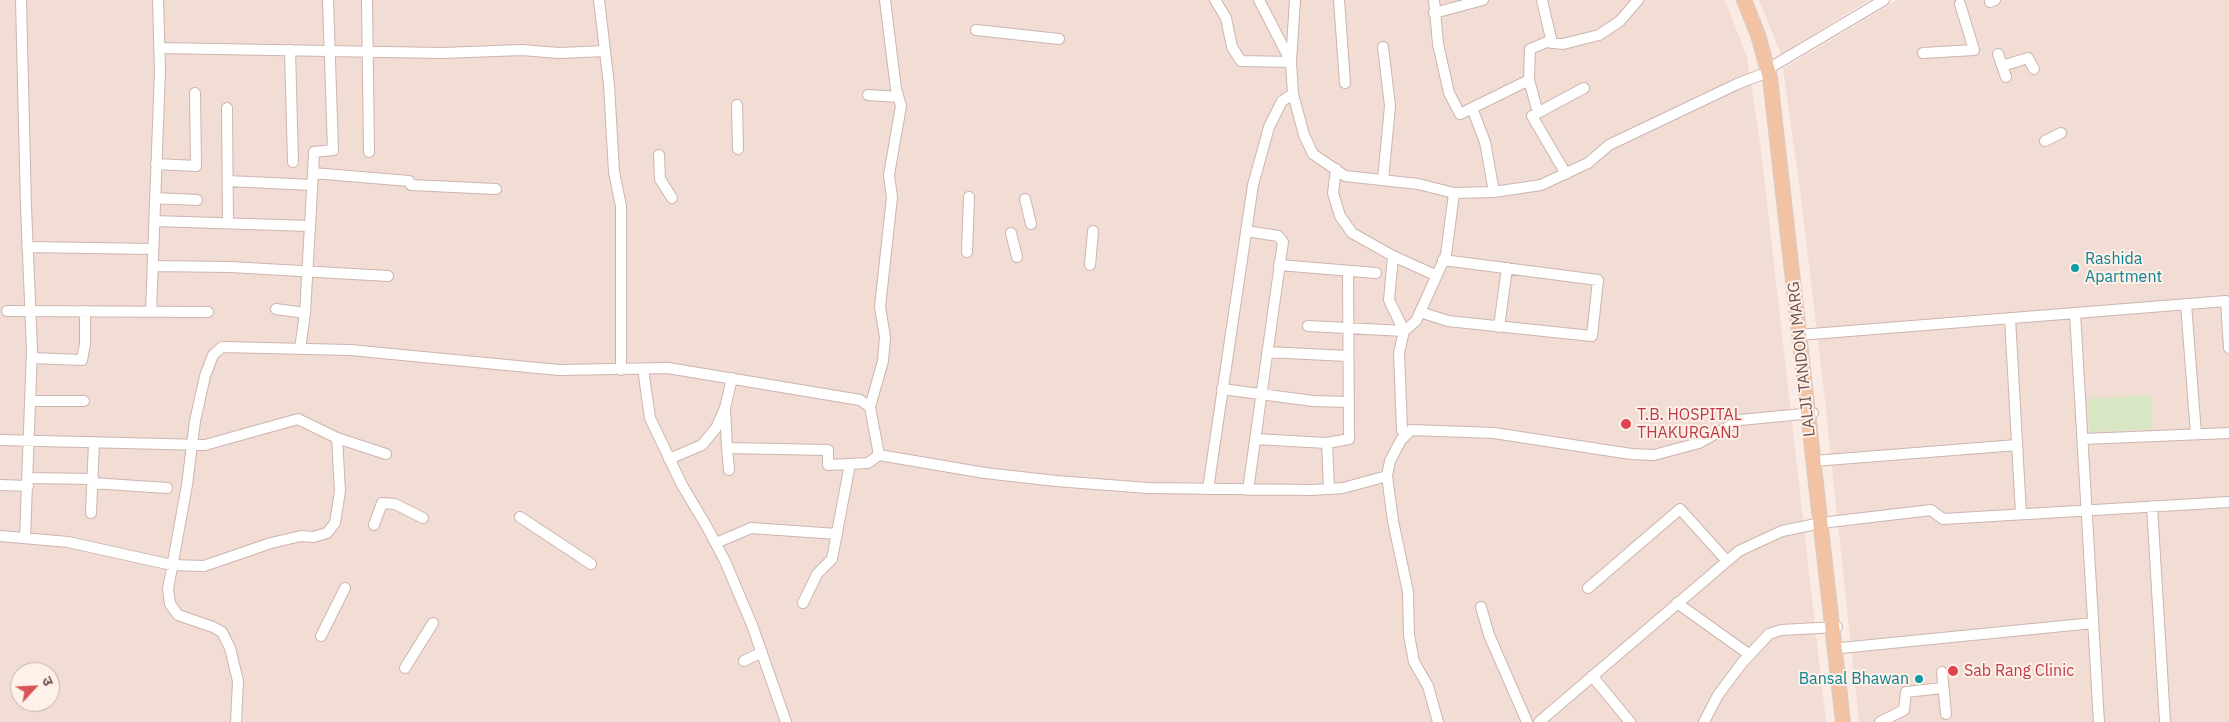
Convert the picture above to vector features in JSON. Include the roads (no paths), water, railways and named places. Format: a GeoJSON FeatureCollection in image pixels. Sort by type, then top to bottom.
{"type":"FeatureCollection","features":[{"type":"Feature","properties":{"kind":"main road","name":"LALJI TANDON MARG"},"geometry":{"type":"LineString","coordinates":[[1744,0],[1771,69]]}},
{"type":"Feature","properties":{"kind":"main road","name":"LALJI TANDON MARG"},"geometry":{"type":"LineString","coordinates":[[1750,0],[1762,28],[1771,69],[1824,523],[1843,722]]}},
{"type":"Feature","properties":{"kind":"main road","name":"LALJI TANDON MARG"},"geometry":{"type":"LineString","coordinates":[[1835,627],[1841,648],[1849,722]]}},
{"type":"Feature","properties":{"kind":"street"},"geometry":{"type":"LineString","coordinates":[[21,0],[27,247],[32,358],[30,441],[24,538]]}},
{"type":"Feature","properties":{"kind":"street"},"geometry":{"type":"LineString","coordinates":[[151,312],[159,48],[158,0]]}},
{"type":"Feature","properties":{"kind":"street"},"geometry":{"type":"LineString","coordinates":[[300,349],[305,313],[314,152],[332,150],[328,0]]}},
{"type":"Feature","properties":{"kind":"street"},"geometry":{"type":"LineString","coordinates":[[367,0],[369,152]]}},
{"type":"Feature","properties":{"kind":"street"},"geometry":{"type":"LineString","coordinates":[[599,0],[605,51],[614,172],[621,206],[621,370]]}},
{"type":"Feature","properties":{"kind":"street"},"geometry":{"type":"LineString","coordinates":[[879,455],[870,406],[883,361],[885,337],[880,307],[892,197],[889,175],[901,106],[898,97],[885,0]]}},
{"type":"Feature","properties":{"kind":"street"},"geometry":{"type":"LineString","coordinates":[[1215,0],[1226,18],[1232,47],[1241,61],[1291,62]]}},
{"type":"Feature","properties":{"kind":"street"},"geometry":{"type":"LineString","coordinates":[[1259,0],[1291,62]]}},
{"type":"Feature","properties":{"kind":"street"},"geometry":{"type":"LineString","coordinates":[[1295,0],[1291,62],[1293,94],[1304,135],[1313,154],[1345,176],[1418,184],[1454,194],[1494,192],[1541,185],[1566,174],[1588,163],[1609,145],[1771,69],[1884,0]]}},
{"type":"Feature","properties":{"kind":"street"},"geometry":{"type":"LineString","coordinates":[[1339,0],[1345,82]]}},
{"type":"Feature","properties":{"kind":"street"},"geometry":{"type":"LineString","coordinates":[[1434,0],[1438,44],[1449,93],[1460,114],[1529,80]]}},
{"type":"Feature","properties":{"kind":"street"},"geometry":{"type":"LineString","coordinates":[[1434,13],[1483,0]]}},
{"type":"Feature","properties":{"kind":"street"},"geometry":{"type":"LineString","coordinates":[[1542,0],[1552,43]]}},
{"type":"Feature","properties":{"kind":"street"},"geometry":{"type":"LineString","coordinates":[[1538,113],[1529,80],[1530,49],[1547,42],[1563,44],[1600,34],[1620,21],[1638,0]]}},
{"type":"Feature","properties":{"kind":"street"},"geometry":{"type":"LineString","coordinates":[[1923,53],[1974,50],[1960,4]]}},
{"type":"Feature","properties":{"kind":"street"},"geometry":{"type":"LineString","coordinates":[[976,30],[1059,39]]}},
{"type":"Feature","properties":{"kind":"street"},"geometry":{"type":"LineString","coordinates":[[1383,47],[1390,106],[1383,180]]}},
{"type":"Feature","properties":{"kind":"street"},"geometry":{"type":"LineString","coordinates":[[159,48],[442,53],[522,50],[559,53],[605,51]]}},
{"type":"Feature","properties":{"kind":"street"},"geometry":{"type":"LineString","coordinates":[[290,50],[293,162]]}},
{"type":"Feature","properties":{"kind":"street"},"geometry":{"type":"LineString","coordinates":[[1998,54],[2006,77]]}},
{"type":"Feature","properties":{"kind":"street"},"geometry":{"type":"LineString","coordinates":[[2002,66],[2028,58],[2034,69]]}},
{"type":"Feature","properties":{"kind":"street"},"geometry":{"type":"LineString","coordinates":[[1566,174],[1532,116],[1584,88]]}},
{"type":"Feature","properties":{"kind":"street"},"geometry":{"type":"LineString","coordinates":[[156,164],[196,166],[195,93]]}},
{"type":"Feature","properties":{"kind":"street"},"geometry":{"type":"LineString","coordinates":[[1208,490],[1253,185],[1269,127],[1282,101],[1293,94]]}},
{"type":"Feature","properties":{"kind":"street"},"geometry":{"type":"LineString","coordinates":[[868,95],[898,97]]}},
{"type":"Feature","properties":{"kind":"street"},"geometry":{"type":"LineString","coordinates":[[737,105],[738,149]]}},
{"type":"Feature","properties":{"kind":"street"},"geometry":{"type":"LineString","coordinates":[[227,108],[228,223]]}},
{"type":"Feature","properties":{"kind":"street"},"geometry":{"type":"LineString","coordinates":[[1472,108],[1485,142],[1494,192]]}},
{"type":"Feature","properties":{"kind":"street"},"geometry":{"type":"LineString","coordinates":[[2045,141],[2061,133]]}},
{"type":"Feature","properties":{"kind":"street"},"geometry":{"type":"LineString","coordinates":[[659,155],[660,179],[672,198]]}},
{"type":"Feature","properties":{"kind":"street"},"geometry":{"type":"LineString","coordinates":[[1336,169],[1333,193],[1340,216],[1352,234],[1393,256],[1435,275]]}},
{"type":"Feature","properties":{"kind":"street"},"geometry":{"type":"LineString","coordinates":[[313,173],[408,180],[411,185],[496,189]]}},
{"type":"Feature","properties":{"kind":"street"},"geometry":{"type":"LineString","coordinates":[[228,181],[312,185]]}},
{"type":"Feature","properties":{"kind":"street"},"geometry":{"type":"LineString","coordinates":[[1308,326],[1404,331],[1416,321],[1435,275],[1446,255],[1454,194]]}},
{"type":"Feature","properties":{"kind":"street"},"geometry":{"type":"LineString","coordinates":[[967,252],[969,197]]}},
{"type":"Feature","properties":{"kind":"street"},"geometry":{"type":"LineString","coordinates":[[155,198],[197,200]]}},
{"type":"Feature","properties":{"kind":"street"},"geometry":{"type":"LineString","coordinates":[[1025,199],[1030,224]]}},
{"type":"Feature","properties":{"kind":"street"},"geometry":{"type":"LineString","coordinates":[[154,221],[310,226]]}},
{"type":"Feature","properties":{"kind":"street"},"geometry":{"type":"LineString","coordinates":[[1090,265],[1093,231]]}},
{"type":"Feature","properties":{"kind":"street"},"geometry":{"type":"LineString","coordinates":[[1246,231],[1281,238],[1283,242],[1248,490]]}},
{"type":"Feature","properties":{"kind":"street"},"geometry":{"type":"LineString","coordinates":[[1011,232],[1017,257]]}},
{"type":"Feature","properties":{"kind":"street"},"geometry":{"type":"LineString","coordinates":[[27,247],[153,248]]}},
{"type":"Feature","properties":{"kind":"street"},"geometry":{"type":"LineString","coordinates":[[1393,256],[1389,300],[1404,331],[1400,363],[1402,430],[1405,436]]}},
{"type":"Feature","properties":{"kind":"street"},"geometry":{"type":"LineString","coordinates":[[1420,312],[1448,321],[1592,336],[1598,280],[1443,260]]}},
{"type":"Feature","properties":{"kind":"street"},"geometry":{"type":"LineString","coordinates":[[1279,265],[1376,273]]}},
{"type":"Feature","properties":{"kind":"street"},"geometry":{"type":"LineString","coordinates":[[153,266],[388,276]]}},
{"type":"Feature","properties":{"kind":"street"},"geometry":{"type":"LineString","coordinates":[[1499,327],[1507,268]]}},
{"type":"Feature","properties":{"kind":"street"},"geometry":{"type":"LineString","coordinates":[[1255,439],[1327,443],[1349,438],[1348,272]]}},
{"type":"Feature","properties":{"kind":"street"},"geometry":{"type":"LineString","coordinates":[[1802,335],[2226,301],[2229,348]]}},
{"type":"Feature","properties":{"kind":"street"},"geometry":{"type":"LineString","coordinates":[[2186,304],[2196,434]]}},
{"type":"Feature","properties":{"kind":"street"},"geometry":{"type":"LineString","coordinates":[[276,309],[305,313]]}},
{"type":"Feature","properties":{"kind":"street"},"geometry":{"type":"LineString","coordinates":[[7,311],[208,312]]}},
{"type":"Feature","properties":{"kind":"street"},"geometry":{"type":"LineString","coordinates":[[32,358],[82,360],[85,344],[85,311]]}},
{"type":"Feature","properties":{"kind":"street"},"geometry":{"type":"LineString","coordinates":[[2076,313],[2099,722]]}},
{"type":"Feature","properties":{"kind":"street"},"geometry":{"type":"LineString","coordinates":[[2010,318],[2021,514]]}},
{"type":"Feature","properties":{"kind":"street"},"geometry":{"type":"LineString","coordinates":[[236,722],[238,681],[230,648],[222,632],[178,615],[170,604],[168,589],[188,484],[194,421],[212,355],[222,347],[350,350],[559,370],[668,368],[860,400],[870,406]]}},
{"type":"Feature","properties":{"kind":"street"},"geometry":{"type":"LineString","coordinates":[[1267,352],[1348,356]]}},
{"type":"Feature","properties":{"kind":"street"},"geometry":{"type":"LineString","coordinates":[[643,369],[650,418],[669,459],[716,544],[752,625],[786,722]]}},
{"type":"Feature","properties":{"kind":"street"},"geometry":{"type":"LineString","coordinates":[[669,459],[702,444],[716,428],[725,408],[732,378]]}},
{"type":"Feature","properties":{"kind":"street"},"geometry":{"type":"LineString","coordinates":[[1222,389],[1313,401],[1349,402]]}},
{"type":"Feature","properties":{"kind":"street"},"geometry":{"type":"LineString","coordinates":[[860,400],[874,394]]}},
{"type":"Feature","properties":{"kind":"street"},"geometry":{"type":"LineString","coordinates":[[31,401],[84,401]]}},
{"type":"Feature","properties":{"kind":"street"},"geometry":{"type":"LineString","coordinates":[[725,408],[729,470]]}},
{"type":"Feature","properties":{"kind":"street"},"geometry":{"type":"LineString","coordinates":[[1438,722],[1428,686],[1414,662],[1409,635],[1408,592],[1393,521],[1387,476],[1390,461],[1405,436],[1411,430],[1494,433],[1632,454],[1654,455],[1699,443],[1740,420],[1811,413]]}},
{"type":"Feature","properties":{"kind":"street"},"geometry":{"type":"LineString","coordinates":[[0,440],[205,445],[298,419],[337,438],[386,454]]}},
{"type":"Feature","properties":{"kind":"street"},"geometry":{"type":"LineString","coordinates":[[2083,439],[2229,433]]}},
{"type":"Feature","properties":{"kind":"street"},"geometry":{"type":"LineString","coordinates":[[0,536],[68,542],[172,565],[204,566],[271,544],[327,533],[335,523],[340,491],[337,438]]}},
{"type":"Feature","properties":{"kind":"street"},"geometry":{"type":"LineString","coordinates":[[91,514],[94,442]]}},
{"type":"Feature","properties":{"kind":"street"},"geometry":{"type":"LineString","coordinates":[[1327,443],[1329,489]]}},
{"type":"Feature","properties":{"kind":"street"},"geometry":{"type":"LineString","coordinates":[[1817,461],[2017,445]]}},
{"type":"Feature","properties":{"kind":"street"},"geometry":{"type":"LineString","coordinates":[[727,448],[828,450],[828,465],[868,462],[879,455],[985,473],[1148,488],[1208,490],[1329,489],[1343,488],[1387,476]]}},
{"type":"Feature","properties":{"kind":"street"},"geometry":{"type":"LineString","coordinates":[[803,603],[817,574],[832,560],[850,464]]}},
{"type":"Feature","properties":{"kind":"street"},"geometry":{"type":"LineString","coordinates":[[0,485],[28,482],[92,481],[167,488]]}},
{"type":"Feature","properties":{"kind":"street"},"geometry":{"type":"LineString","coordinates":[[1539,722],[1739,551],[1782,531],[1824,523],[1931,510],[1943,519],[2229,502]]}},
{"type":"Feature","properties":{"kind":"street"},"geometry":{"type":"LineString","coordinates":[[374,526],[382,503],[395,504],[422,518]]}},
{"type":"Feature","properties":{"kind":"street"},"geometry":{"type":"LineString","coordinates":[[2152,506],[2165,722]]}},
{"type":"Feature","properties":{"kind":"street"},"geometry":{"type":"LineString","coordinates":[[1588,588],[1680,509],[1727,561]]}},
{"type":"Feature","properties":{"kind":"street"},"geometry":{"type":"LineString","coordinates":[[520,517],[591,564]]}},
{"type":"Feature","properties":{"kind":"street"},"geometry":{"type":"LineString","coordinates":[[716,544],[751,528],[837,534]]}},
{"type":"Feature","properties":{"kind":"street"},"geometry":{"type":"LineString","coordinates":[[321,636],[345,588]]}},
{"type":"Feature","properties":{"kind":"street"},"geometry":{"type":"LineString","coordinates":[[1677,603],[1750,655]]}},
{"type":"Feature","properties":{"kind":"street"},"geometry":{"type":"LineString","coordinates":[[1482,607],[1489,636],[1527,722]]}},
{"type":"Feature","properties":{"kind":"street"},"geometry":{"type":"LineString","coordinates":[[405,668],[433,623]]}},
{"type":"Feature","properties":{"kind":"street"},"geometry":{"type":"LineString","coordinates":[[1841,648],[2093,623]]}},
{"type":"Feature","properties":{"kind":"street"},"geometry":{"type":"LineString","coordinates":[[1704,722],[1718,695],[1750,655],[1770,634],[1781,630],[1835,627]]}},
{"type":"Feature","properties":{"kind":"street"},"geometry":{"type":"LineString","coordinates":[[744,661],[762,652]]}},
{"type":"Feature","properties":{"kind":"street"},"geometry":{"type":"LineString","coordinates":[[1942,672],[1946,714]]}},
{"type":"Feature","properties":{"kind":"street"},"geometry":{"type":"LineString","coordinates":[[1592,676],[1630,722]]}},
{"type":"Feature","properties":{"kind":"street"},"geometry":{"type":"LineString","coordinates":[[1880,722],[1904,710],[1906,692],[1943,688]]}},
{"type":"Feature","properties":{"kind":"place","name":"Rashida Apartment"},"geometry":{"type":"Point","coordinates":[2075,268]}},
{"type":"Feature","properties":{"kind":"place","name":"T.B. HOSPITAL THAKURGANJ"},"geometry":{"type":"Point","coordinates":[1626,424]}},
{"type":"Feature","properties":{"kind":"place","name":"Sab Rang Clinic"},"geometry":{"type":"Point","coordinates":[1953,671]}},
{"type":"Feature","properties":{"kind":"place","name":"Bansal Bhawan"},"geometry":{"type":"Point","coordinates":[1919,679]}}]}
